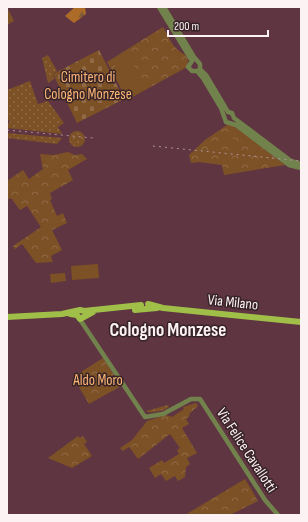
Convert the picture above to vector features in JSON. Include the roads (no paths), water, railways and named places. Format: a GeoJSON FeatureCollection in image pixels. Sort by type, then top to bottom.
{"type":"FeatureCollection","features":[{"type":"Feature","properties":{"kind":"main road","name":"Via Milano"},"geometry":{"type":"LineString","coordinates":[[7,317],[62,314],[81,316],[100,310],[144,307],[301,322]]}},
{"type":"Feature","properties":{"kind":"street"},"geometry":{"type":"LineString","coordinates":[[159,7],[194,61],[200,64],[198,70]]}},
{"type":"Feature","properties":{"kind":"street"},"geometry":{"type":"LineString","coordinates":[[164,7],[194,61]]}},
{"type":"Feature","properties":{"kind":"street"},"geometry":{"type":"LineString","coordinates":[[194,61],[188,67],[192,71],[198,70],[206,75],[226,114],[226,122],[233,121],[291,161],[301,164]]}},
{"type":"Feature","properties":{"kind":"street"},"geometry":{"type":"LineString","coordinates":[[226,114],[233,114],[233,121],[236,125],[289,165],[301,168]]}},
{"type":"Feature","properties":{"kind":"street","name":"Via Felice Cavallotti"},"geometry":{"type":"LineString","coordinates":[[81,316],[145,417],[166,413],[197,398],[203,402],[257,488],[278,515]]}},
{"type":"Feature","properties":{"kind":"railway"},"geometry":{"type":"LineString","coordinates":[[7,130],[93,138]]}},
{"type":"Feature","properties":{"kind":"railway"},"geometry":{"type":"LineString","coordinates":[[153,146],[301,161]]}},
{"type":"Feature","properties":{"kind":"district","name":"Cologno Monzese"},"geometry":{"type":"Point","coordinates":[168,329]}},
{"type":"Feature","properties":{"kind":"park label","name":"Cimitero di Cologno Monzese"},"geometry":{"type":"Point","coordinates":[88,86]}},
{"type":"Feature","properties":{"kind":"park label","name":"Aldo Moro"},"geometry":{"type":"Point","coordinates":[98,380]}}]}
